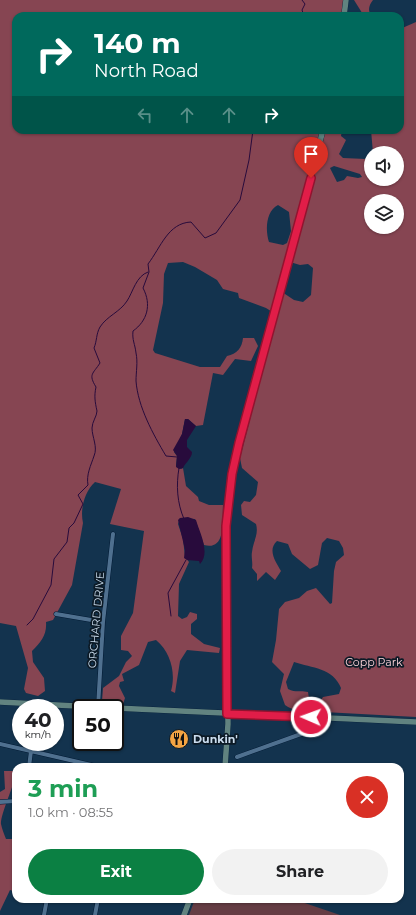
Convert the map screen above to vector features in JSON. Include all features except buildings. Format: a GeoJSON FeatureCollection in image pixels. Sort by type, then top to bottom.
{"type":"FeatureCollection","features":[{"type":"Feature","properties":{"kind":"main road"},"geometry":{"type":"LineString","coordinates":[[344,12],[346,0]]}},
{"type":"Feature","properties":{"kind":"main road"},"geometry":{"type":"LineString","coordinates":[[226,763],[226,526],[232,474],[322,134]]}},
{"type":"Feature","properties":{"kind":"main road"},"geometry":{"type":"LineString","coordinates":[[0,702],[72,706]]}},
{"type":"Feature","properties":{"kind":"main road"},"geometry":{"type":"LineString","coordinates":[[124,709],[416,722]]}},
{"type":"Feature","properties":{"kind":"main road"},"geometry":{"type":"LineString","coordinates":[[184,915],[188,903]]}},
{"type":"Feature","properties":{"kind":"street","name":"ORCHARD DRIVE"},"geometry":{"type":"LineString","coordinates":[[98,699],[103,622],[113,534]]}},
{"type":"Feature","properties":{"kind":"street"},"geometry":{"type":"LineString","coordinates":[[56,614],[103,622]]}},
{"type":"Feature","properties":{"kind":"street"},"geometry":{"type":"LineString","coordinates":[[237,757],[301,734],[309,725],[311,717]]}},
{"type":"Feature","properties":{"kind":"street"},"geometry":{"type":"LineString","coordinates":[[0,744],[12,747]]}},
{"type":"Feature","properties":{"kind":"street"},"geometry":{"type":"LineString","coordinates":[[30,763],[31,751],[83,763]]}},
{"type":"Feature","properties":{"kind":"street"},"geometry":{"type":"LineString","coordinates":[[0,802],[12,801]]}},
{"type":"Feature","properties":{"kind":"street"},"geometry":{"type":"LineString","coordinates":[[44,915],[46,903]]}},
{"type":"Feature","properties":{"kind":"street"},"geometry":{"type":"LineString","coordinates":[[95,915],[97,903]]}},
{"type":"Feature","properties":{"kind":"shaded area"},"geometry":{"type":"Polygon","coordinates":[[[185,419],[188,419],[196,426],[187,440],[187,447],[192,452],[191,456],[183,468],[179,469],[176,467],[177,456],[173,450],[182,434],[185,419]]]}},
{"type":"Feature","properties":{"kind":"shaded area"},"geometry":{"type":"Polygon","coordinates":[[[188,517],[196,520],[203,542],[204,554],[200,564],[199,561],[187,560],[184,558],[185,550],[178,520],[180,518],[188,517]]]}},
{"type":"Feature","properties":{"kind":"shaded area"},"geometry":{"type":"Polygon","coordinates":[[[194,903],[305,903],[340,915],[189,915],[194,903]]]}},
{"type":"Feature","properties":{"kind":"green space","name":"Copp Park"},"geometry":{"type":"Polygon","coordinates":[[[0,0],[348,0],[343,12],[12,12],[12,134],[341,134],[341,136],[346,140],[339,154],[343,158],[364,159],[364,186],[404,186],[404,146],[372,146],[371,134],[404,134],[404,27],[416,22],[416,717],[324,712],[321,709],[321,700],[323,697],[339,694],[341,688],[337,681],[333,676],[321,670],[294,662],[286,682],[288,689],[293,691],[308,692],[310,705],[298,710],[285,705],[280,691],[284,674],[272,662],[279,609],[285,602],[299,598],[307,591],[316,588],[330,604],[332,603],[334,571],[336,562],[344,555],[343,548],[339,541],[327,538],[322,543],[318,565],[310,569],[292,554],[288,544],[277,541],[273,548],[273,556],[281,571],[275,580],[266,572],[257,581],[257,574],[252,568],[252,556],[257,528],[256,524],[242,515],[241,505],[244,501],[250,502],[256,495],[258,482],[242,468],[240,458],[277,315],[266,308],[239,298],[238,293],[223,289],[217,280],[183,262],[168,263],[164,274],[163,303],[153,350],[155,353],[200,367],[220,367],[227,356],[234,354],[238,350],[243,338],[254,338],[258,346],[251,361],[235,359],[223,375],[213,373],[203,425],[196,426],[188,419],[185,419],[182,434],[174,452],[177,456],[176,466],[181,469],[183,468],[186,486],[198,497],[199,501],[209,505],[223,505],[223,525],[220,539],[217,543],[211,546],[204,545],[195,519],[180,518],[178,524],[183,539],[185,557],[189,562],[179,584],[178,616],[182,619],[187,617],[190,612],[197,614],[197,619],[191,624],[191,634],[204,644],[220,648],[219,653],[187,650],[180,661],[175,693],[171,691],[173,678],[169,657],[156,640],[148,642],[139,665],[122,674],[124,681],[120,682],[119,686],[125,698],[124,701],[124,699],[102,699],[103,688],[119,676],[126,662],[132,656],[128,651],[121,650],[121,636],[133,613],[144,531],[110,524],[121,489],[95,482],[88,491],[84,501],[82,513],[83,523],[72,585],[53,620],[46,622],[46,631],[43,638],[32,651],[33,662],[44,678],[45,691],[38,696],[26,693],[24,689],[28,668],[16,626],[0,623],[0,0]],[[334,166],[330,168],[337,182],[344,180],[347,176],[358,178],[362,177],[360,174],[334,166]],[[278,205],[271,212],[267,227],[269,242],[283,245],[287,243],[291,231],[289,212],[278,205]],[[290,262],[282,292],[294,300],[303,302],[311,295],[313,268],[308,264],[300,265],[290,262]]]}},
{"type":"Feature","properties":{"kind":"green space"},"geometry":{"type":"Polygon","coordinates":[[[354,0],[373,0],[370,4],[369,12],[362,12],[354,0]]]}},
{"type":"Feature","properties":{"kind":"green space"},"geometry":{"type":"Polygon","coordinates":[[[4,771],[12,771],[12,788],[1,824],[6,839],[12,839],[12,891],[10,890],[0,911],[0,792],[5,789],[4,771]]]}},
{"type":"Feature","properties":{"kind":"waterway"},"geometry":{"type":"LineString","coordinates":[[302,0],[305,4],[302,10],[303,12]]}},
{"type":"Feature","properties":{"kind":"waterway"},"geometry":{"type":"LineString","coordinates":[[177,457],[166,456],[147,420],[137,391],[137,360],[133,340],[133,331],[142,322],[147,312],[147,300],[143,288],[149,272],[148,264],[171,231],[183,223],[191,222],[205,238],[216,233],[240,200],[249,160],[252,134]]}},
{"type":"Feature","properties":{"kind":"waterway"},"geometry":{"type":"LineString","coordinates":[[27,625],[33,619],[51,585],[54,559],[67,542],[69,528],[74,523],[83,504],[78,495],[88,485],[88,474],[95,453],[92,428],[97,411],[95,399],[96,387],[92,379],[92,374],[100,363],[94,348],[98,332],[103,323],[124,305],[140,277],[148,272]]}},
{"type":"Feature","properties":{"kind":"waterway"},"geometry":{"type":"LineString","coordinates":[[179,468],[178,494],[184,519]]}},
{"type":"Feature","properties":{"kind":"waterway"},"geometry":{"type":"LineString","coordinates":[[171,616],[168,593],[186,560]]}},
{"type":"Feature","properties":{"kind":"place","name":"Dunkin'"},"geometry":{"type":"Point","coordinates":[179,739]}},
{"type":"Feature","properties":{"kind":"route"},"geometry":{"type":"LineString","coordinates":[[311,178],[239,443],[232,474],[226,526],[226,660],[227,714],[311,717]]}}]}
